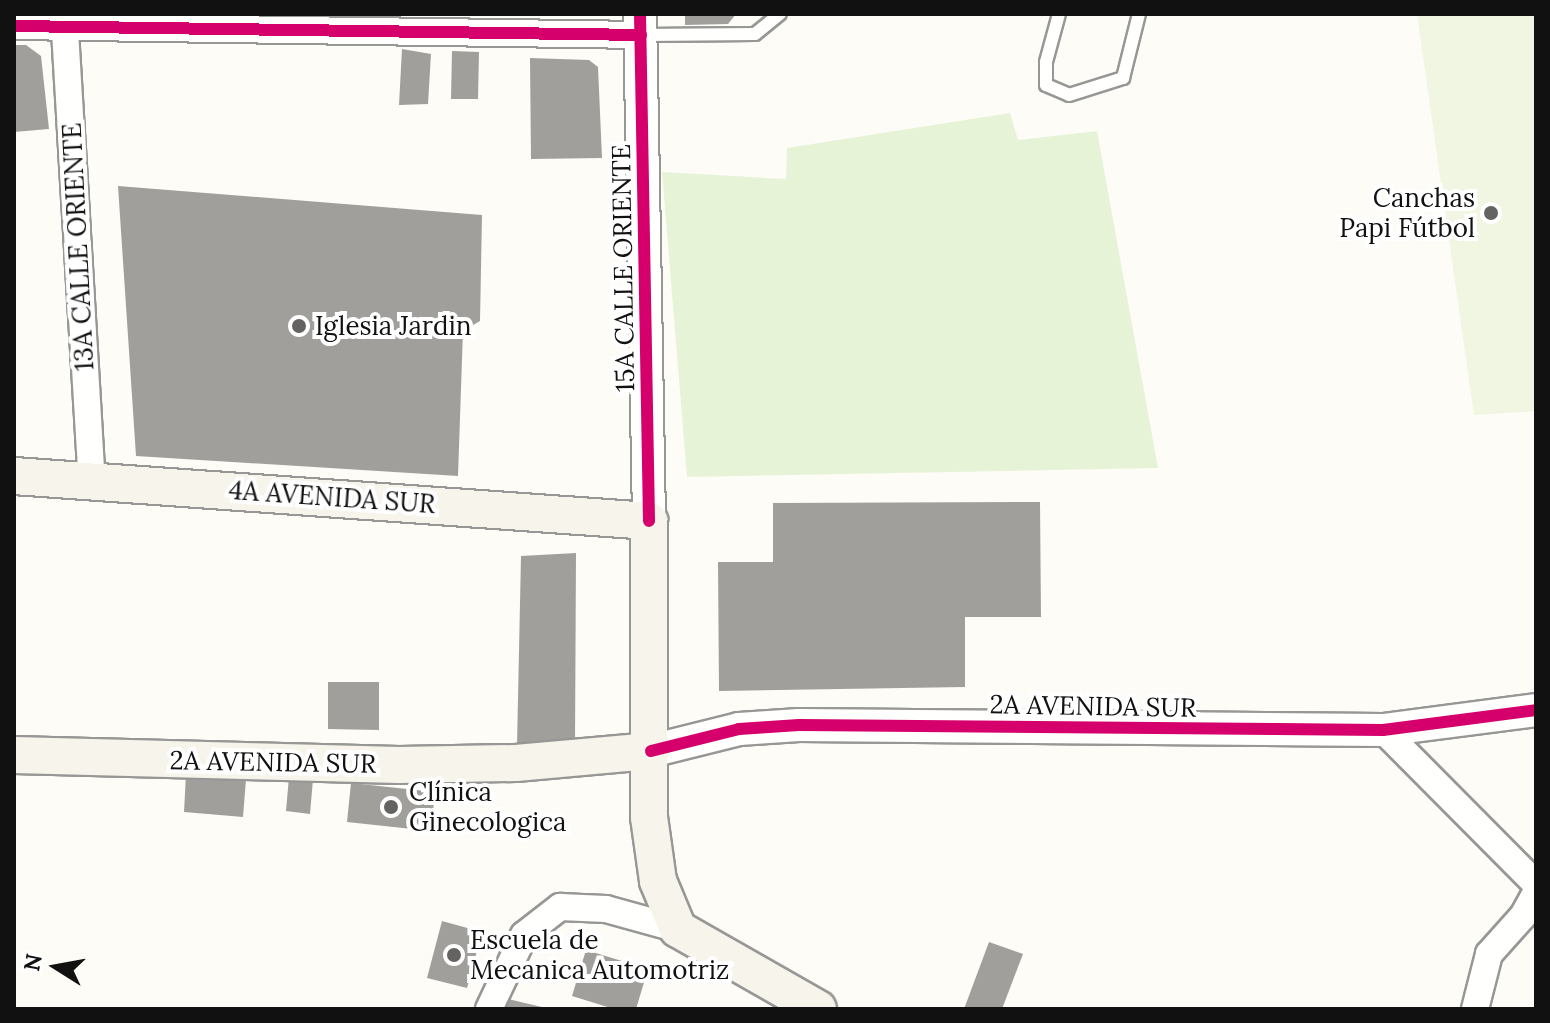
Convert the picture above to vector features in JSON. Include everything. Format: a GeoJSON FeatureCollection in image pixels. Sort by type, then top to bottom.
{"type":"FeatureCollection","features":[{"type":"Feature","properties":{"kind":"main road","name":"4A AVENIDA SUR"},"geometry":{"type":"LineString","coordinates":[[14,476],[649,521]]}},
{"type":"Feature","properties":{"kind":"main road"},"geometry":{"type":"LineString","coordinates":[[649,521],[649,817],[658,881],[678,929],[818,1009]]}},
{"type":"Feature","properties":{"kind":"main road","name":"2A AVENIDA SUR"},"geometry":{"type":"LineString","coordinates":[[14,755],[399,765],[516,763],[651,751]]}},
{"type":"Feature","properties":{"kind":"street"},"geometry":{"type":"LineString","coordinates":[[14,26],[64,20],[640,25]]}},
{"type":"Feature","properties":{"kind":"street","name":"13A CALLE ORIENTE"},"geometry":{"type":"LineString","coordinates":[[64,20],[92,481]]}},
{"type":"Feature","properties":{"kind":"street","name":"15A CALLE ORIENTE"},"geometry":{"type":"LineString","coordinates":[[640,25],[649,521]]}},
{"type":"Feature","properties":{"kind":"street","name":"2A AVENIDA SUR"},"geometry":{"type":"LineString","coordinates":[[651,751],[739,729],[799,725],[1383,730],[1536,710]]}},
{"type":"Feature","properties":{"kind":"street"},"geometry":{"type":"LineString","coordinates":[[1383,730],[1536,884]]}},
{"type":"Feature","properties":{"kind":"street"},"geometry":{"type":"LineString","coordinates":[[1475,1009],[1489,954],[1523,916],[1536,893]]}},
{"type":"Feature","properties":{"kind":"street"},"geometry":{"type":"LineString","coordinates":[[489,1009],[524,935],[560,907],[606,909],[678,929]]}},
{"type":"Feature","properties":{"kind":"lane"},"geometry":{"type":"LineString","coordinates":[[640,25],[755,34],[780,14]]}},
{"type":"Feature","properties":{"kind":"lane"},"geometry":{"type":"LineString","coordinates":[[1059,14],[1046,62],[1046,85],[1069,95],[1123,78],[1139,14]]}},
{"type":"Feature","properties":{"kind":"green space","name":"Canchas Papi Fútbol"},"geometry":{"type":"Polygon","coordinates":[[[1417,14],[1536,14],[1536,411],[1474,415],[1417,14]]]}},
{"type":"Feature","properties":{"kind":"green space"},"geometry":{"type":"Polygon","coordinates":[[[1010,113],[1018,140],[1097,131],[1158,468],[687,477],[662,172],[786,179],[787,148],[1010,113]]]}},
{"type":"Feature","properties":{"kind":"building"},"geometry":{"type":"Polygon","coordinates":[[[685,14],[736,14],[728,24],[685,25],[685,14]]]}},
{"type":"Feature","properties":{"kind":"building"},"geometry":{"type":"Polygon","coordinates":[[[14,45],[26,45],[41,56],[49,129],[14,132],[14,45]]]}},
{"type":"Feature","properties":{"kind":"building"},"geometry":{"type":"Polygon","coordinates":[[[402,49],[431,54],[428,104],[399,105],[402,49]]]}},
{"type":"Feature","properties":{"kind":"building"},"geometry":{"type":"Polygon","coordinates":[[[452,51],[479,52],[478,99],[451,99],[452,51]]]}},
{"type":"Feature","properties":{"kind":"building"},"geometry":{"type":"Polygon","coordinates":[[[530,58],[589,60],[598,67],[602,158],[531,159],[530,58]]]}},
{"type":"Feature","properties":{"kind":"building","name":"Iglesia Jardin"},"geometry":{"type":"Polygon","coordinates":[[[118,186],[482,215],[480,321],[463,331],[458,476],[136,456],[118,186]]]}},
{"type":"Feature","properties":{"kind":"building"},"geometry":{"type":"Polygon","coordinates":[[[1040,502],[1041,617],[965,617],[965,687],[719,691],[718,562],[773,562],[773,503],[1040,502]]]}},
{"type":"Feature","properties":{"kind":"building"},"geometry":{"type":"Polygon","coordinates":[[[576,553],[575,743],[517,746],[521,556],[576,553]]]}},
{"type":"Feature","properties":{"kind":"building"},"geometry":{"type":"Polygon","coordinates":[[[328,682],[379,682],[379,730],[328,729],[328,682]]]}},
{"type":"Feature","properties":{"kind":"building"},"geometry":{"type":"Polygon","coordinates":[[[186,774],[246,779],[243,817],[184,812],[186,774]]]}},
{"type":"Feature","properties":{"kind":"building"},"geometry":{"type":"Polygon","coordinates":[[[289,777],[313,779],[310,814],[286,811],[289,777]]]}},
{"type":"Feature","properties":{"kind":"building","name":"Clínica Ginecologica"},"geometry":{"type":"Polygon","coordinates":[[[351,783],[435,792],[431,831],[347,822],[351,783]]]}},
{"type":"Feature","properties":{"kind":"building","name":"Escuela de Mecanica Automotriz"},"geometry":{"type":"Polygon","coordinates":[[[442,921],[482,932],[467,988],[427,978],[442,921]]]}},
{"type":"Feature","properties":{"kind":"building"},"geometry":{"type":"Polygon","coordinates":[[[989,942],[1023,954],[1002,1009],[964,1009],[989,942]]]}},
{"type":"Feature","properties":{"kind":"building"},"geometry":{"type":"Polygon","coordinates":[[[586,950],[648,969],[636,1009],[614,1009],[572,996],[586,950]]]}},
{"type":"Feature","properties":{"kind":"building"},"geometry":{"type":"Polygon","coordinates":[[[508,999],[546,1008],[546,1009],[506,1009],[508,999]]]}},
{"type":"Feature","properties":{"kind":"cycle path"},"geometry":{"type":"LineString","coordinates":[[640,14],[649,521]]}},
{"type":"Feature","properties":{"kind":"cycle path"},"geometry":{"type":"LineString","coordinates":[[14,26],[641,35]]}},
{"type":"Feature","properties":{"kind":"cycle path"},"geometry":{"type":"LineString","coordinates":[[651,751],[739,729],[799,725],[1383,730],[1536,710]]}},
{"type":"Feature","properties":{"kind":"place","name":"Canchas Papi Fútbol"},"geometry":{"type":"Point","coordinates":[1491,213]}},
{"type":"Feature","properties":{"kind":"place","name":"Iglesia Jardin"},"geometry":{"type":"Point","coordinates":[299,326]}},
{"type":"Feature","properties":{"kind":"place","name":"Clínica Ginecologica"},"geometry":{"type":"Point","coordinates":[391,807]}},
{"type":"Feature","properties":{"kind":"place","name":"Escuela de Mecanica Automotriz"},"geometry":{"type":"Point","coordinates":[454,955]}}]}
